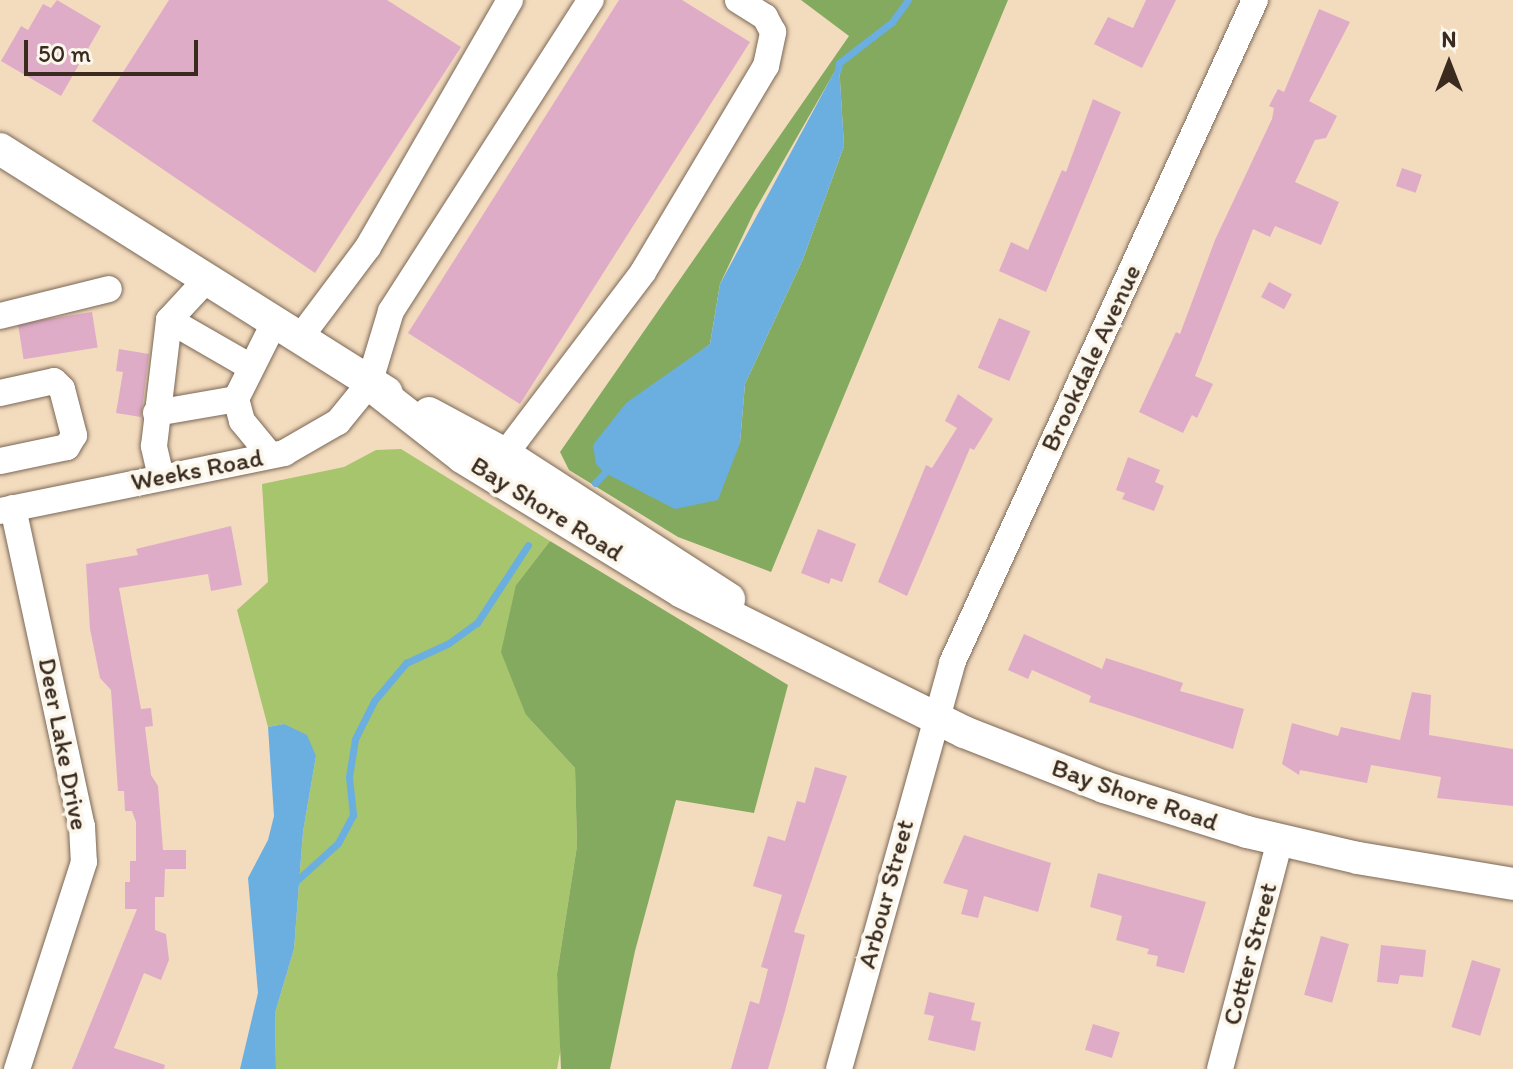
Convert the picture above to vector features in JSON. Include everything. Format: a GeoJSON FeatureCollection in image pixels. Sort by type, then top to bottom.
{"type":"FeatureCollection","features":[{"type":"Feature","properties":{"kind":"main road","name":"Bay Shore Road"},"geometry":{"type":"LineString","coordinates":[[0,149],[369,384],[462,457],[508,486],[682,592],[779,638],[935,719],[1104,787],[1280,840],[1513,884]]}},
{"type":"Feature","properties":{"kind":"main road","name":"Bay Shore Road"},"geometry":{"type":"LineString","coordinates":[[369,384],[505,454],[692,571],[779,638]]}},
{"type":"Feature","properties":{"kind":"street"},"geometry":{"type":"LineString","coordinates":[[270,455],[242,421],[236,399],[249,366],[368,247],[510,0]]}},
{"type":"Feature","properties":{"kind":"street"},"geometry":{"type":"LineString","coordinates":[[369,384],[391,311],[591,0]]}},
{"type":"Feature","properties":{"kind":"street"},"geometry":{"type":"LineString","coordinates":[[505,454],[643,272],[766,66],[773,32],[765,17],[738,0]]}},
{"type":"Feature","properties":{"kind":"street","name":"Brookdale Avenue"},"geometry":{"type":"LineString","coordinates":[[935,719],[952,663],[1255,0]]}},
{"type":"Feature","properties":{"kind":"street"},"geometry":{"type":"LineString","coordinates":[[161,477],[154,446],[169,320],[206,280]]}},
{"type":"Feature","properties":{"kind":"street"},"geometry":{"type":"LineString","coordinates":[[0,316],[109,289]]}},
{"type":"Feature","properties":{"kind":"street"},"geometry":{"type":"LineString","coordinates":[[169,320],[249,366]]}},
{"type":"Feature","properties":{"kind":"street"},"geometry":{"type":"LineString","coordinates":[[0,393],[54,381],[62,389],[74,435],[67,447],[0,461]]}},
{"type":"Feature","properties":{"kind":"street","name":"Weeks Road"},"geometry":{"type":"LineString","coordinates":[[7,509],[297,449],[325,432],[369,384]]}},
{"type":"Feature","properties":{"kind":"street"},"geometry":{"type":"LineString","coordinates":[[156,413],[236,399]]}},
{"type":"Feature","properties":{"kind":"street","name":"Deer Lake Drive"},"geometry":{"type":"LineString","coordinates":[[7,509],[82,826],[84,862],[17,1069]]}},
{"type":"Feature","properties":{"kind":"street","name":"Arbour Street"},"geometry":{"type":"LineString","coordinates":[[839,1069],[935,719]]}},
{"type":"Feature","properties":{"kind":"street","name":"Cotter Street"},"geometry":{"type":"LineString","coordinates":[[1220,1069],[1280,840]]}},
{"type":"Feature","properties":{"kind":"green space"},"geometry":{"type":"Polygon","coordinates":[[[801,0],[1008,0],[771,572],[678,537],[569,470],[560,452],[849,36],[801,0]],[[839,64],[754,212],[720,284],[710,344],[676,370],[740,443],[745,384],[803,259],[844,146],[839,64]]]}},
{"type":"Feature","properties":{"kind":"green space"},"geometry":{"type":"Polygon","coordinates":[[[401,449],[550,541],[516,585],[526,715],[575,768],[577,846],[557,974],[562,1042],[557,1069],[276,1069],[275,1013],[294,949],[303,832],[316,756],[284,724],[268,727],[237,610],[268,582],[262,484],[344,467],[376,450],[401,449]]]}},
{"type":"Feature","properties":{"kind":"green space"},"geometry":{"type":"Polygon","coordinates":[[[550,541],[788,685],[754,813],[676,800],[635,951],[610,1069],[561,1069],[557,974],[577,846],[575,768],[526,715],[501,652],[516,585],[550,541]]]}},
{"type":"Feature","properties":{"kind":"water"},"geometry":{"type":"Polygon","coordinates":[[[839,63],[844,146],[803,259],[745,384],[740,443],[718,500],[675,509],[605,473],[596,464],[593,445],[626,403],[710,344],[720,284],[839,63]]]}},
{"type":"Feature","properties":{"kind":"water"},"geometry":{"type":"Polygon","coordinates":[[[284,724],[307,735],[316,756],[303,832],[294,949],[275,1013],[276,1069],[240,1069],[258,993],[248,878],[268,840],[274,816],[268,727],[284,724]]]}},
{"type":"Feature","properties":{"kind":"building"},"geometry":{"type":"Polygon","coordinates":[[[57,0],[101,26],[61,96],[1,61],[21,26],[28,30],[43,4],[51,8],[57,0]]]}},
{"type":"Feature","properties":{"kind":"building"},"geometry":{"type":"Polygon","coordinates":[[[169,0],[387,0],[461,47],[315,273],[92,121],[169,0]]]}},
{"type":"Feature","properties":{"kind":"building"},"geometry":{"type":"Polygon","coordinates":[[[619,0],[682,0],[750,42],[520,404],[408,333],[619,0]]]}},
{"type":"Feature","properties":{"kind":"building"},"geometry":{"type":"Polygon","coordinates":[[[1146,0],[1176,0],[1142,68],[1094,44],[1108,17],[1133,28],[1146,0]]]}},
{"type":"Feature","properties":{"kind":"building"},"geometry":{"type":"Polygon","coordinates":[[[1319,9],[1350,22],[1309,101],[1337,116],[1326,138],[1315,140],[1295,182],[1339,202],[1321,245],[1275,226],[1270,237],[1253,229],[1195,376],[1213,384],[1197,418],[1192,415],[1183,433],[1139,412],[1176,332],[1180,334],[1215,240],[1272,119],[1274,108],[1269,106],[1278,89],[1284,92],[1319,9]]]}},
{"type":"Feature","properties":{"kind":"building"},"geometry":{"type":"Polygon","coordinates":[[[1093,99],[1121,112],[1046,292],[999,271],[1011,242],[1028,250],[1062,170],[1066,172],[1093,99]]]}},
{"type":"Feature","properties":{"kind":"building"},"geometry":{"type":"Polygon","coordinates":[[[1402,168],[1422,175],[1416,193],[1396,186],[1402,168]]]}},
{"type":"Feature","properties":{"kind":"building"},"geometry":{"type":"Polygon","coordinates":[[[1269,282],[1292,294],[1284,309],[1261,297],[1269,282]]]}},
{"type":"Feature","properties":{"kind":"building"},"geometry":{"type":"Polygon","coordinates":[[[92,312],[98,348],[24,359],[18,324],[92,312]]]}},
{"type":"Feature","properties":{"kind":"building"},"geometry":{"type":"Polygon","coordinates":[[[999,318],[1030,331],[1009,381],[978,368],[999,318]]]}},
{"type":"Feature","properties":{"kind":"building"},"geometry":{"type":"Polygon","coordinates":[[[119,349],[149,354],[141,417],[116,413],[123,372],[116,371],[119,349]]]}},
{"type":"Feature","properties":{"kind":"building"},"geometry":{"type":"Polygon","coordinates":[[[958,394],[993,419],[974,450],[970,448],[907,596],[878,582],[926,465],[932,468],[957,428],[945,421],[958,394]]]}},
{"type":"Feature","properties":{"kind":"building"},"geometry":{"type":"Polygon","coordinates":[[[1128,457],[1160,470],[1155,482],[1164,486],[1154,511],[1122,499],[1125,493],[1116,490],[1128,457]]]}},
{"type":"Feature","properties":{"kind":"building"},"geometry":{"type":"Polygon","coordinates":[[[231,526],[242,585],[211,591],[208,574],[119,588],[141,709],[151,708],[153,726],[145,727],[151,775],[158,786],[163,850],[186,850],[186,869],[165,869],[164,897],[155,897],[155,930],[166,934],[169,960],[161,980],[144,973],[114,1048],[165,1065],[164,1069],[72,1069],[137,909],[125,909],[125,882],[130,882],[130,861],[136,861],[136,822],[132,811],[125,811],[124,791],[118,791],[111,690],[100,678],[90,629],[86,564],[138,555],[136,549],[231,526]]]}},
{"type":"Feature","properties":{"kind":"building"},"geometry":{"type":"Polygon","coordinates":[[[818,529],[856,544],[842,582],[831,578],[829,584],[801,573],[818,529]]]}},
{"type":"Feature","properties":{"kind":"building"},"geometry":{"type":"Polygon","coordinates":[[[1024,634],[1102,669],[1106,658],[1183,683],[1180,691],[1244,709],[1233,749],[1089,702],[1091,696],[1032,670],[1028,679],[1008,670],[1024,634]]]}},
{"type":"Feature","properties":{"kind":"building"},"geometry":{"type":"Polygon","coordinates":[[[1412,692],[1431,695],[1429,735],[1513,749],[1513,806],[1437,798],[1441,777],[1371,765],[1367,783],[1300,770],[1299,775],[1282,764],[1292,723],[1338,736],[1341,727],[1400,740],[1412,692]]]}},
{"type":"Feature","properties":{"kind":"building"},"geometry":{"type":"Polygon","coordinates":[[[815,767],[847,776],[794,932],[805,935],[785,1011],[768,1069],[731,1069],[750,1001],[759,1004],[768,969],[761,967],[782,895],[753,886],[768,836],[785,841],[797,801],[805,803],[815,767]]]}},
{"type":"Feature","properties":{"kind":"building"},"geometry":{"type":"Polygon","coordinates":[[[964,835],[1051,863],[1038,912],[984,896],[978,918],[961,914],[968,890],[943,883],[964,835]]]}},
{"type":"Feature","properties":{"kind":"building"},"geometry":{"type":"Polygon","coordinates":[[[1098,873],[1206,902],[1184,973],[1156,966],[1158,956],[1147,954],[1149,949],[1116,940],[1122,916],[1090,907],[1098,873]]]}},
{"type":"Feature","properties":{"kind":"building"},"geometry":{"type":"Polygon","coordinates":[[[1321,936],[1349,944],[1332,1003],[1304,995],[1321,936]]]}},
{"type":"Feature","properties":{"kind":"building"},"geometry":{"type":"Polygon","coordinates":[[[1381,945],[1426,950],[1423,977],[1400,975],[1398,984],[1377,982],[1381,945]]]}},
{"type":"Feature","properties":{"kind":"building"},"geometry":{"type":"Polygon","coordinates":[[[1472,960],[1501,969],[1480,1036],[1452,1027],[1472,960]]]}},
{"type":"Feature","properties":{"kind":"building"},"geometry":{"type":"Polygon","coordinates":[[[929,992],[975,1003],[971,1020],[981,1022],[975,1051],[928,1040],[934,1016],[924,1014],[929,992]]]}},
{"type":"Feature","properties":{"kind":"building"},"geometry":{"type":"Polygon","coordinates":[[[1093,1024],[1120,1032],[1112,1058],[1085,1050],[1093,1024]]]}},
{"type":"Feature","properties":{"kind":"waterway"},"geometry":{"type":"LineString","coordinates":[[838,70],[839,63],[892,22],[908,0]]}},
{"type":"Feature","properties":{"kind":"waterway"},"geometry":{"type":"LineString","coordinates":[[595,483],[609,468]]}},
{"type":"Feature","properties":{"kind":"waterway"},"geometry":{"type":"LineString","coordinates":[[295,882],[338,843],[353,815],[349,777],[355,739],[374,701],[406,663],[449,643],[477,623],[528,545]]}}]}
